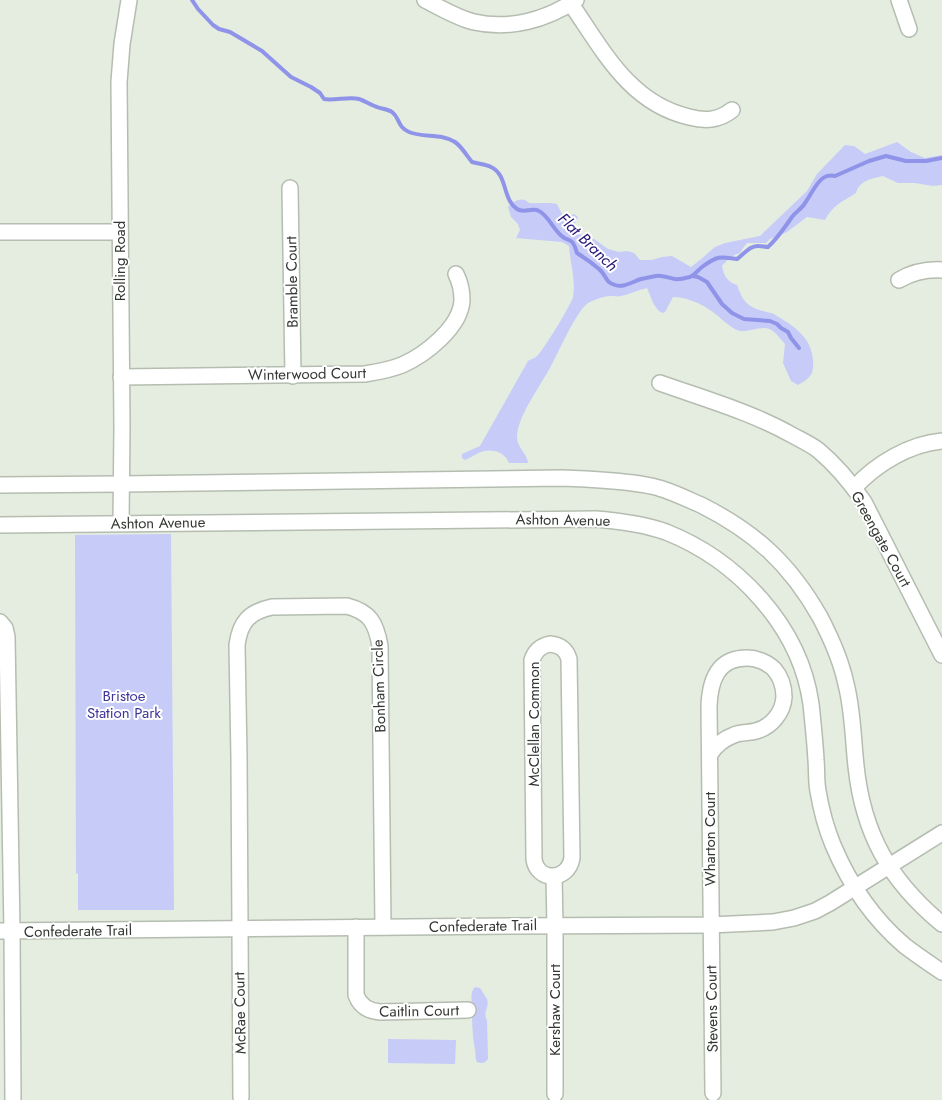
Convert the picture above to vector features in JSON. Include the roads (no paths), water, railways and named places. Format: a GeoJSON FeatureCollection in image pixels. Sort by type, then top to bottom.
{"type":"FeatureCollection","features":[{"type":"Feature","properties":{"kind":"street","name":"Rolling Road"},"geometry":{"type":"LineString","coordinates":[[121,523],[120,82],[122,44],[128,0]]}},
{"type":"Feature","properties":{"kind":"street"},"geometry":{"type":"LineString","coordinates":[[425,0],[451,14],[473,21],[492,24],[522,23],[543,17],[574,2],[620,74],[649,100],[663,108],[697,119],[719,118],[732,110]]}},
{"type":"Feature","properties":{"kind":"street"},"geometry":{"type":"LineString","coordinates":[[899,0],[908,29]]}},
{"type":"Feature","properties":{"kind":"street","name":"Bramble Court"},"geometry":{"type":"LineString","coordinates":[[290,188],[294,376]]}},
{"type":"Feature","properties":{"kind":"street"},"geometry":{"type":"LineString","coordinates":[[0,232],[120,232]]}},
{"type":"Feature","properties":{"kind":"street"},"geometry":{"type":"LineString","coordinates":[[899,280],[919,271],[942,270]]}},
{"type":"Feature","properties":{"kind":"street","name":"Winterwood Court"},"geometry":{"type":"LineString","coordinates":[[121,377],[294,376],[365,374],[384,371],[402,365],[419,356],[446,333],[456,320],[462,301],[461,289],[456,274]]}},
{"type":"Feature","properties":{"kind":"street","name":"Greengate Court"},"geometry":{"type":"LineString","coordinates":[[660,383],[746,413],[786,432],[819,451],[838,469],[864,502],[942,655]]}},
{"type":"Feature","properties":{"kind":"street"},"geometry":{"type":"LineString","coordinates":[[854,488],[878,466],[896,455],[919,445],[942,441]]}},
{"type":"Feature","properties":{"kind":"street"},"geometry":{"type":"LineString","coordinates":[[0,485],[561,478],[628,482],[658,487],[682,496],[718,514],[745,531],[767,549],[798,582],[810,601],[840,660],[853,719],[856,767],[861,803],[876,844],[905,889],[927,912],[942,924]]}},
{"type":"Feature","properties":{"kind":"street","name":"Ashton Avenue"},"geometry":{"type":"LineString","coordinates":[[0,525],[596,518],[644,526],[665,532],[689,543],[712,556],[740,578],[772,613],[788,638],[800,665],[811,703],[818,790],[824,818],[833,844],[855,887],[870,910],[890,933],[905,946],[942,972]]}},
{"type":"Feature","properties":{"kind":"street","name":"Bonham Circle"},"geometry":{"type":"LineString","coordinates":[[239,929],[238,634],[246,620],[262,609],[272,607],[337,606],[356,608],[365,613],[378,631],[380,646],[382,927]]}},
{"type":"Feature","properties":{"kind":"street"},"geometry":{"type":"LineString","coordinates":[[0,622],[5,628],[7,636],[6,931],[13,1099]]}},
{"type":"Feature","properties":{"kind":"street","name":"McClellan Common"},"geometry":{"type":"LineString","coordinates":[[550,644],[563,648],[568,654],[569,659],[572,858],[564,872],[554,876],[538,870],[535,864],[534,853],[532,660],[540,647],[550,644]]}},
{"type":"Feature","properties":{"kind":"street","name":"Wharton Court"},"geometry":{"type":"LineString","coordinates":[[710,754],[716,746],[728,737],[742,732],[761,729],[771,723],[779,714],[784,702],[781,678],[774,668],[764,661],[740,658],[725,665],[718,671],[711,686],[710,695],[710,754],[710,925]]}},
{"type":"Feature","properties":{"kind":"street","name":"Confederate Trail"},"geometry":{"type":"LineString","coordinates":[[6,931],[710,925],[773,922],[815,911],[942,833]]}},
{"type":"Feature","properties":{"kind":"street"},"geometry":{"type":"LineString","coordinates":[[554,876],[555,926]]}},
{"type":"Feature","properties":{"kind":"street","name":"Stevens Court"},"geometry":{"type":"LineString","coordinates":[[710,925],[713,1093]]}},
{"type":"Feature","properties":{"kind":"street","name":"Kershaw Court"},"geometry":{"type":"LineString","coordinates":[[555,926],[555,1094]]}},
{"type":"Feature","properties":{"kind":"street","name":"Caitlin Court"},"geometry":{"type":"LineString","coordinates":[[356,927],[356,995],[358,1002],[365,1008],[370,1011],[380,1012],[468,1010]]}},
{"type":"Feature","properties":{"kind":"street","name":"McRae Court"},"geometry":{"type":"LineString","coordinates":[[239,929],[241,1097]]}},
{"type":"Feature","properties":{"kind":"waterway","name":"Flat Branch"},"geometry":{"type":"LineString","coordinates":[[192,0],[213,25],[230,32],[262,51],[291,77],[311,87],[320,93],[324,99],[359,99],[389,110],[396,117],[402,128],[409,132],[444,137],[455,142],[472,162],[487,165],[496,171],[503,181],[512,205],[522,211],[536,210],[543,213],[560,234],[573,243],[577,253],[601,271],[609,282],[618,286],[656,276],[677,279],[690,277],[715,259],[722,257],[737,259],[753,247],[768,247],[804,205],[818,183],[826,176],[835,176],[869,161],[886,156],[906,161],[926,161],[942,158]]}},
{"type":"Feature","properties":{"kind":"waterway"},"geometry":{"type":"LineString","coordinates":[[693,276],[707,282],[722,304],[732,313],[744,319],[770,321],[777,324],[788,332],[799,348]]}},
{"type":"Feature","properties":{"kind":"park label","name":"Bristoe Station Park"},"geometry":{"type":"Point","coordinates":[124,704]}}]}
